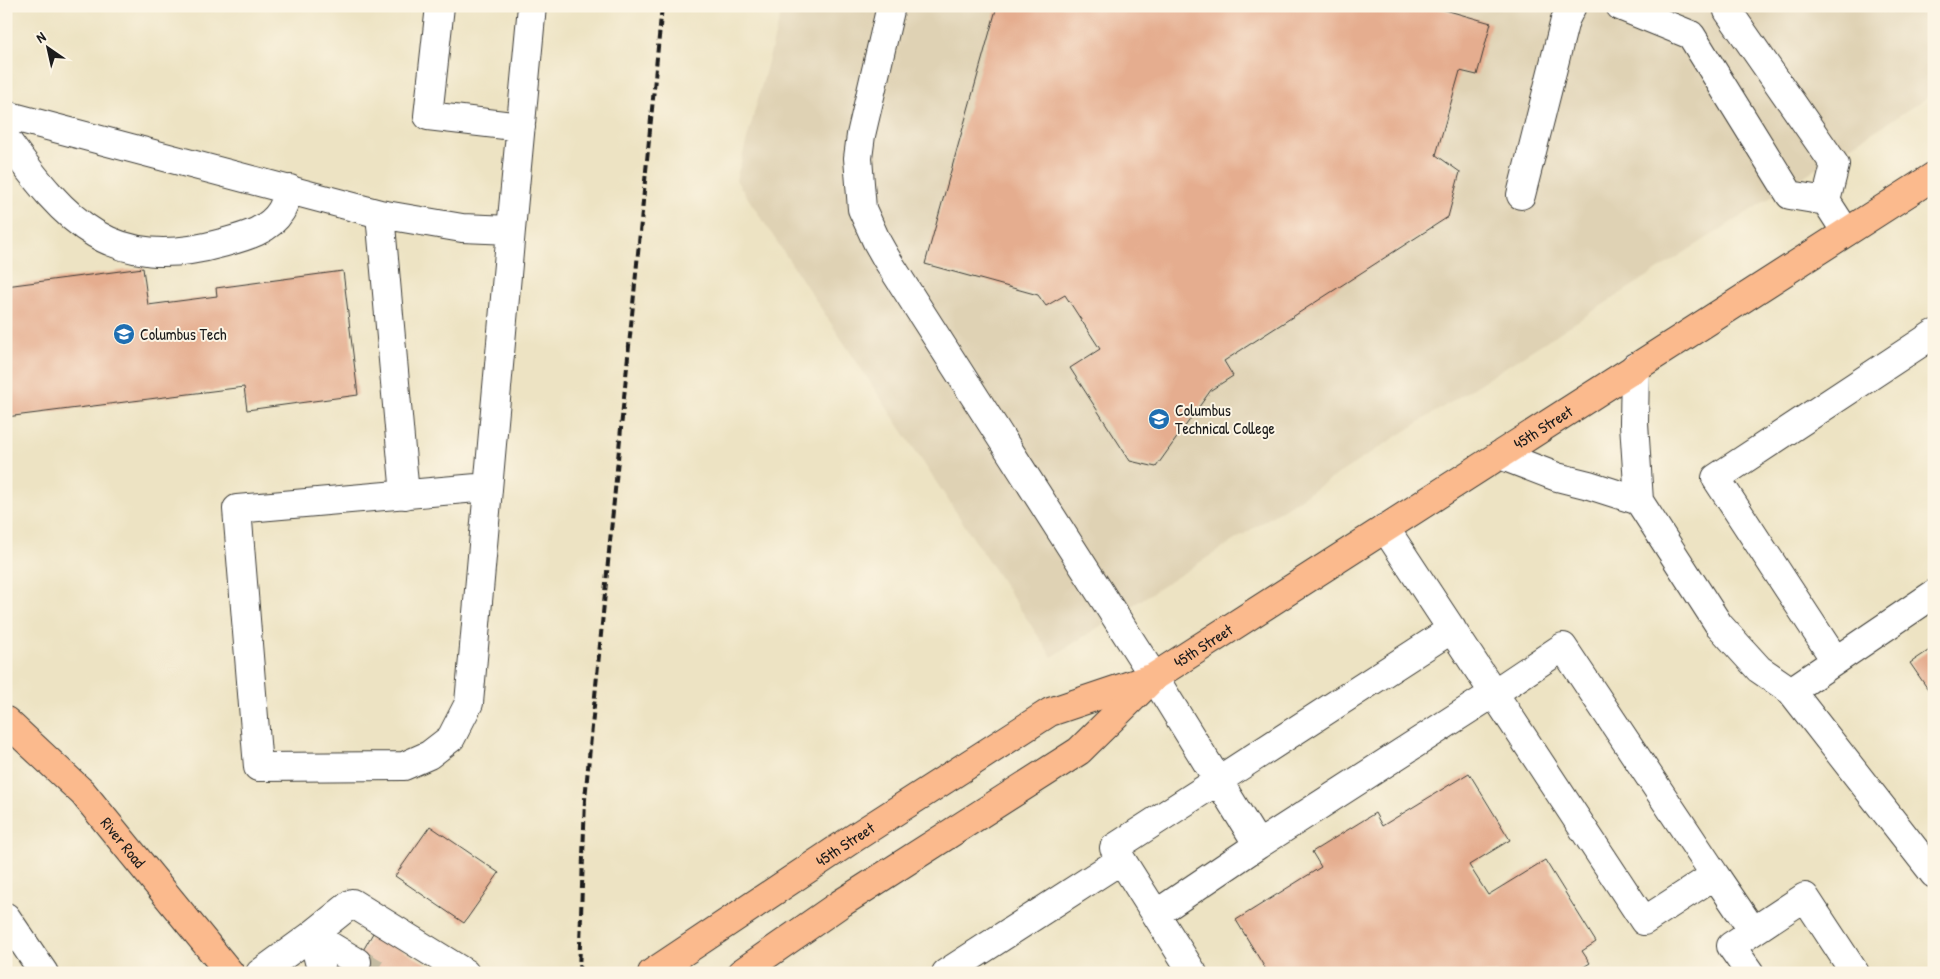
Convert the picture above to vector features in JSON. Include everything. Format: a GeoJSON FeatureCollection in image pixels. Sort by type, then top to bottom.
{"type":"FeatureCollection","features":[{"type":"Feature","properties":{"kind":"main road","name":"45th Street"},"geometry":{"type":"LineString","coordinates":[[741,973],[840,904],[1079,751],[1154,677],[1934,176]]}},
{"type":"Feature","properties":{"kind":"main road","name":"45th Street"},"geometry":{"type":"LineString","coordinates":[[652,973],[854,838],[1050,712],[1154,677]]}},
{"type":"Feature","properties":{"kind":"main road","name":"River Road"},"geometry":{"type":"LineString","coordinates":[[10,731],[83,793],[230,973]]}},
{"type":"Feature","properties":{"kind":"lane"},"geometry":{"type":"LineString","coordinates":[[440,6],[428,116],[521,127]]}},
{"type":"Feature","properties":{"kind":"lane"},"geometry":{"type":"LineString","coordinates":[[488,487],[237,509],[258,767],[404,766],[429,755],[451,738],[469,703],[532,6]]}},
{"type":"Feature","properties":{"kind":"lane"},"geometry":{"type":"LineString","coordinates":[[891,6],[860,143],[858,158],[862,208],[886,258],[1154,677],[1258,844]]}},
{"type":"Feature","properties":{"kind":"lane"},"geometry":{"type":"LineString","coordinates":[[1521,195],[1564,20],[1572,6]]}},
{"type":"Feature","properties":{"kind":"lane"},"geometry":{"type":"LineString","coordinates":[[1620,6],[1691,35],[1790,194],[1826,201],[1846,232]]}},
{"type":"Feature","properties":{"kind":"lane"},"geometry":{"type":"LineString","coordinates":[[1727,6],[1835,165],[1826,201]]}},
{"type":"Feature","properties":{"kind":"lane"},"geometry":{"type":"LineString","coordinates":[[6,115],[380,214],[462,228],[511,230]]}},
{"type":"Feature","properties":{"kind":"lane"},"geometry":{"type":"LineString","coordinates":[[6,139],[37,181],[71,217],[100,237],[129,249],[172,253],[212,246],[245,237],[262,230],[280,212],[290,190]]}},
{"type":"Feature","properties":{"kind":"lane"},"geometry":{"type":"LineString","coordinates":[[380,214],[405,495]]}},
{"type":"Feature","properties":{"kind":"lane"},"geometry":{"type":"LineString","coordinates":[[1835,660],[1716,478],[1934,334]]}},
{"type":"Feature","properties":{"kind":"lane"},"geometry":{"type":"LineString","coordinates":[[1635,368],[1634,423],[1639,501],[1719,625],[1759,669],[1791,691],[1934,874]]}},
{"type":"Feature","properties":{"kind":"lane"},"geometry":{"type":"LineString","coordinates":[[1500,455],[1557,477],[1590,485],[1639,501]]}},
{"type":"Feature","properties":{"kind":"lane"},"geometry":{"type":"LineString","coordinates":[[1385,528],[1644,921],[1716,875]]}},
{"type":"Feature","properties":{"kind":"lane"},"geometry":{"type":"LineString","coordinates":[[1791,691],[1934,594]]}},
{"type":"Feature","properties":{"kind":"lane"},"geometry":{"type":"LineString","coordinates":[[1193,973],[1114,848],[1452,629]]}},
{"type":"Feature","properties":{"kind":"lane"},"geometry":{"type":"LineString","coordinates":[[1156,914],[1258,844],[1563,647],[1753,931]]}},
{"type":"Feature","properties":{"kind":"lane"},"geometry":{"type":"LineString","coordinates":[[946,973],[1121,860]]}},
{"type":"Feature","properties":{"kind":"lane"},"geometry":{"type":"LineString","coordinates":[[1750,973],[1731,946],[1805,897],[1855,973]]}},
{"type":"Feature","properties":{"kind":"lane"},"geometry":{"type":"LineString","coordinates":[[260,973],[352,903],[465,973]]}},
{"type":"Feature","properties":{"kind":"lane"},"geometry":{"type":"LineString","coordinates":[[6,918],[34,969]]}},
{"type":"Feature","properties":{"kind":"lane"},"geometry":{"type":"LineString","coordinates":[[312,935],[357,962]]}},
{"type":"Feature","properties":{"kind":"lane"},"geometry":{"type":"LineString","coordinates":[[312,935],[322,973]]}},
{"type":"Feature","properties":{"kind":"shaded area","name":"Columbus Technical College"},"geometry":{"type":"Polygon","coordinates":[[[783,6],[1934,6],[1934,93],[1052,657],[736,180],[783,6]]]}},
{"type":"Feature","properties":{"kind":"building"},"geometry":{"type":"Polygon","coordinates":[[[997,6],[1431,6],[1491,23],[1477,75],[1460,71],[1436,155],[1460,172],[1448,217],[1224,361],[1233,376],[1211,390],[1156,467],[1130,461],[1070,368],[1100,349],[1065,295],[1046,306],[1038,295],[925,264],[997,6]]]}},
{"type":"Feature","properties":{"kind":"building"},"geometry":{"type":"Polygon","coordinates":[[[143,268],[148,305],[217,296],[216,288],[343,271],[358,395],[247,410],[244,387],[6,417],[6,286],[143,268]]]}},
{"type":"Feature","properties":{"kind":"building"},"geometry":{"type":"Polygon","coordinates":[[[1934,647],[1934,698],[1910,663],[1934,647]]]}},
{"type":"Feature","properties":{"kind":"building"},"geometry":{"type":"Polygon","coordinates":[[[1469,773],[1510,840],[1469,865],[1488,895],[1545,860],[1596,942],[1582,951],[1590,963],[1574,973],[1268,973],[1236,920],[1321,867],[1312,852],[1375,813],[1382,826],[1469,773]]]}},
{"type":"Feature","properties":{"kind":"building"},"geometry":{"type":"Polygon","coordinates":[[[430,826],[499,873],[464,923],[395,876],[430,826]]]}},
{"type":"Feature","properties":{"kind":"building"},"geometry":{"type":"Polygon","coordinates":[[[373,933],[432,967],[428,973],[350,973],[373,933]]]}},
{"type":"Feature","properties":{"kind":"tunnel"},"geometry":{"type":"LineString","coordinates":[[357,962],[376,973]]}},
{"type":"Feature","properties":{"kind":"railway"},"geometry":{"type":"LineString","coordinates":[[579,973],[585,799],[662,6]]}},
{"type":"Feature","properties":{"kind":"place","name":"Columbus Tech"},"geometry":{"type":"Point","coordinates":[124,334]}},
{"type":"Feature","properties":{"kind":"place","name":"Columbus Technical College"},"geometry":{"type":"Point","coordinates":[1159,419]}}]}
